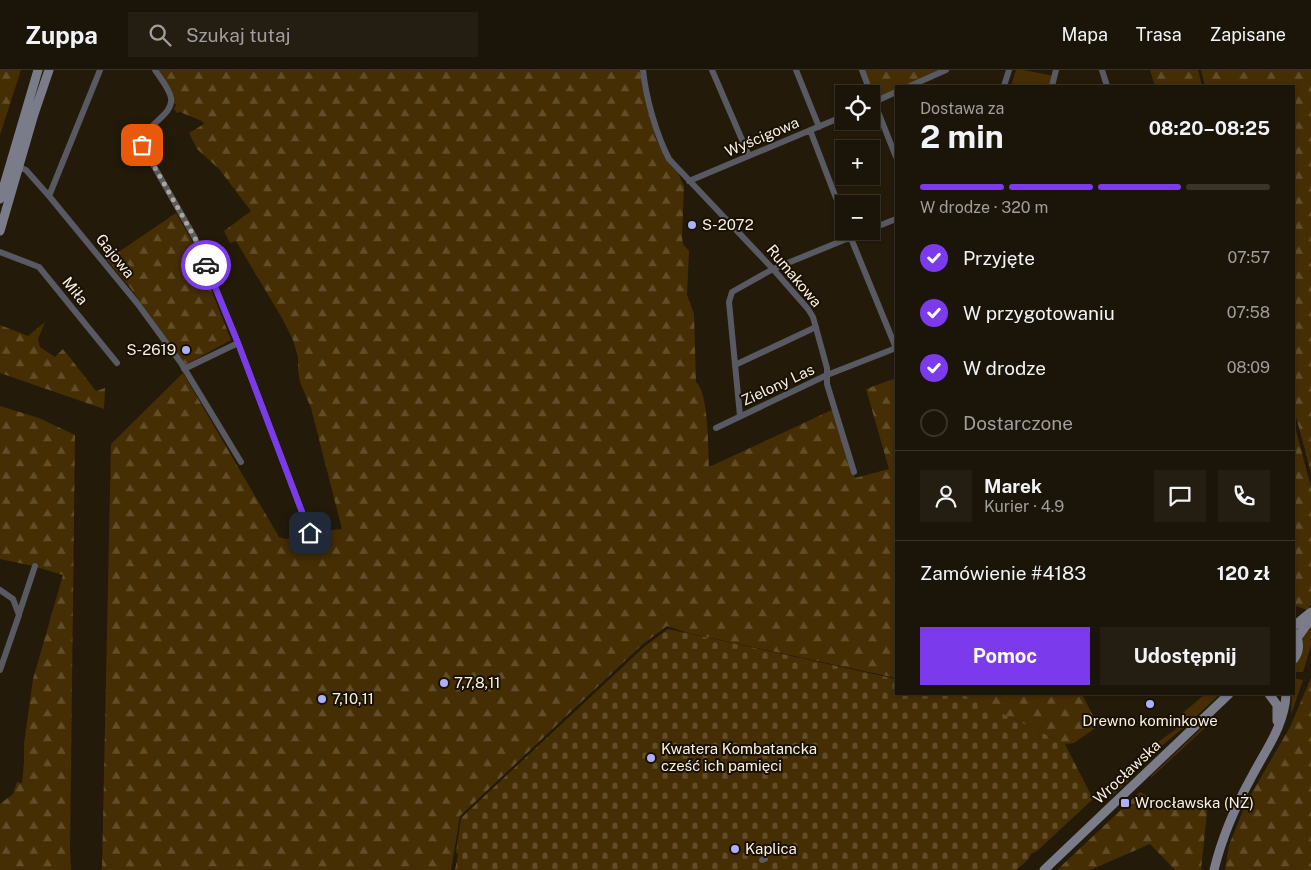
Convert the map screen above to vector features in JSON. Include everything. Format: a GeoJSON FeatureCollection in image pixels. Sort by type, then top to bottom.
{"type":"FeatureCollection","features":[{"type":"Feature","properties":{"kind":"street"},"geometry":{"type":"LineString","coordinates":[[0,200],[38,70]]}},
{"type":"Feature","properties":{"kind":"street"},"geometry":{"type":"LineString","coordinates":[[0,231],[34,114],[49,70]]}},
{"type":"Feature","properties":{"kind":"street"},"geometry":{"type":"LineString","coordinates":[[49,196],[100,70]]}},
{"type":"Feature","properties":{"kind":"street"},"geometry":{"type":"LineString","coordinates":[[155,70],[170,95],[171,103],[144,135],[142,140],[143,147],[195,238],[238,343],[310,533]]}},
{"type":"Feature","properties":{"kind":"street","name":"Rumakowa"},"geometry":{"type":"LineString","coordinates":[[643,70],[651,107],[662,146],[668,159],[773,269],[808,309],[816,327],[827,368],[828,384],[854,472]]}},
{"type":"Feature","properties":{"kind":"street"},"geometry":{"type":"LineString","coordinates":[[712,70],[749,156]]}},
{"type":"Feature","properties":{"kind":"street"},"geometry":{"type":"LineString","coordinates":[[796,70],[819,127]]}},
{"type":"Feature","properties":{"kind":"street"},"geometry":{"type":"LineString","coordinates":[[862,70],[868,85]]}},
{"type":"Feature","properties":{"kind":"street"},"geometry":{"type":"LineString","coordinates":[[912,85],[946,70]]}},
{"type":"Feature","properties":{"kind":"street"},"geometry":{"type":"LineString","coordinates":[[1004,85],[1009,70]]}},
{"type":"Feature","properties":{"kind":"street"},"geometry":{"type":"LineString","coordinates":[[1052,85],[1056,70]]}},
{"type":"Feature","properties":{"kind":"street"},"geometry":{"type":"LineString","coordinates":[[1102,70],[1106,85]]}},
{"type":"Feature","properties":{"kind":"street"},"geometry":{"type":"LineString","coordinates":[[880,100],[895,92]]}},
{"type":"Feature","properties":{"kind":"street"},"geometry":{"type":"LineString","coordinates":[[880,119],[895,155]]}},
{"type":"Feature","properties":{"kind":"street","name":"Wyścigowa"},"geometry":{"type":"LineString","coordinates":[[689,181],[835,120]]}},
{"type":"Feature","properties":{"kind":"street"},"geometry":{"type":"LineString","coordinates":[[810,130],[835,195]]}},
{"type":"Feature","properties":{"kind":"street","name":"Gajowa"},"geometry":{"type":"LineString","coordinates":[[19,167],[26,170],[49,196],[137,303],[184,369],[241,462]]}},
{"type":"Feature","properties":{"kind":"street"},"geometry":{"type":"LineString","coordinates":[[880,225],[895,219]]}},
{"type":"Feature","properties":{"kind":"street","name":"Zielony Las"},"geometry":{"type":"LineString","coordinates":[[740,416],[730,297],[736,288],[837,240]]}},
{"type":"Feature","properties":{"kind":"street"},"geometry":{"type":"LineString","coordinates":[[852,240],[895,346]]}},
{"type":"Feature","properties":{"kind":"street","name":"Miła"},"geometry":{"type":"LineString","coordinates":[[0,252],[39,267],[117,363]]}},
{"type":"Feature","properties":{"kind":"street"},"geometry":{"type":"LineString","coordinates":[[735,365],[816,327]]}},
{"type":"Feature","properties":{"kind":"street"},"geometry":{"type":"LineString","coordinates":[[184,369],[238,343]]}},
{"type":"Feature","properties":{"kind":"street","name":"Zielony Las"},"geometry":{"type":"LineString","coordinates":[[716,428],[827,376],[895,348]]}},
{"type":"Feature","properties":{"kind":"street"},"geometry":{"type":"LineString","coordinates":[[0,670],[35,566]]}},
{"type":"Feature","properties":{"kind":"street"},"geometry":{"type":"LineString","coordinates":[[0,590],[13,599],[19,615]]}},
{"type":"Feature","properties":{"kind":"street"},"geometry":{"type":"LineString","coordinates":[[1295,625],[1311,612]]}},
{"type":"Feature","properties":{"kind":"street"},"geometry":{"type":"LineString","coordinates":[[1295,657],[1298,650],[1295,635],[1311,619]]}},
{"type":"Feature","properties":{"kind":"street","name":"Wrocławska"},"geometry":{"type":"LineString","coordinates":[[1044,870],[1228,695]]}},
{"type":"Feature","properties":{"kind":"street"},"geometry":{"type":"LineString","coordinates":[[1217,706],[1234,695]]}},
{"type":"Feature","properties":{"kind":"street"},"geometry":{"type":"LineString","coordinates":[[1264,754],[1278,714],[1275,701],[1270,695]]}},
{"type":"Feature","properties":{"kind":"street"},"geometry":{"type":"LineString","coordinates":[[1271,742],[1284,712],[1286,695]]}},
{"type":"Feature","properties":{"kind":"street"},"geometry":{"type":"LineString","coordinates":[[1214,870],[1229,822],[1264,754],[1283,724],[1290,695]]}},
{"type":"Feature","properties":{"kind":"green space"},"geometry":{"type":"Polygon","coordinates":[[[0,70],[21,70],[0,135],[0,70]]]}},
{"type":"Feature","properties":{"kind":"green space"},"geometry":{"type":"Polygon","coordinates":[[[158,70],[640,70],[656,139],[667,161],[678,173],[684,186],[682,237],[683,244],[689,251],[687,295],[694,314],[696,382],[700,388],[706,409],[709,467],[836,408],[855,478],[889,469],[866,389],[895,378],[895,678],[688,633],[667,626],[643,644],[460,816],[451,870],[102,870],[111,444],[183,373],[279,537],[286,539],[310,532],[342,529],[311,408],[300,382],[298,357],[293,340],[236,241],[230,243],[224,231],[251,211],[219,169],[197,149],[189,133],[204,124],[202,121],[180,112],[177,113],[174,109],[176,105],[158,70]]]}},
{"type":"Feature","properties":{"kind":"green space"},"geometry":{"type":"Polygon","coordinates":[[[863,70],[949,70],[915,85],[895,85],[895,94],[880,101],[880,85],[869,85],[863,70]]]}},
{"type":"Feature","properties":{"kind":"green space"},"geometry":{"type":"Polygon","coordinates":[[[1016,70],[1054,76],[1052,85],[1011,85],[1016,70]]]}},
{"type":"Feature","properties":{"kind":"green space"},"geometry":{"type":"Polygon","coordinates":[[[1150,70],[1198,70],[1202,85],[1155,85],[1150,70]]]}},
{"type":"Feature","properties":{"kind":"green space"},"geometry":{"type":"Polygon","coordinates":[[[1201,70],[1311,70],[1311,473],[1295,413],[1295,85],[1205,85],[1201,70]]]}},
{"type":"Feature","properties":{"kind":"green space"},"geometry":{"type":"Polygon","coordinates":[[[176,213],[191,239],[231,340],[185,365],[129,286],[107,260],[176,213]]]}},
{"type":"Feature","properties":{"kind":"green space"},"geometry":{"type":"Polygon","coordinates":[[[45,322],[38,339],[40,347],[55,357],[63,349],[96,391],[105,388],[104,409],[0,373],[0,325],[28,336],[45,322]]]}},
{"type":"Feature","properties":{"kind":"green space"},"geometry":{"type":"Polygon","coordinates":[[[0,406],[39,418],[75,435],[71,870],[0,870],[0,804],[13,794],[17,782],[22,783],[24,744],[33,679],[63,575],[0,559],[0,406]]]}},
{"type":"Feature","properties":{"kind":"green space"},"geometry":{"type":"Polygon","coordinates":[[[1295,427],[1311,487],[1311,604],[1307,610],[1295,605],[1295,427]]]}},
{"type":"Feature","properties":{"kind":"green space"},"geometry":{"type":"Polygon","coordinates":[[[1311,622],[1311,646],[1303,672],[1295,672],[1295,663],[1299,657],[1301,637],[1311,622]]]}},
{"type":"Feature","properties":{"kind":"green space"},"geometry":{"type":"Polygon","coordinates":[[[668,629],[895,679],[895,695],[964,695],[1065,744],[1093,799],[1037,851],[1031,854],[1028,860],[1016,870],[455,870],[461,818],[645,646],[668,629]]]}},
{"type":"Feature","properties":{"kind":"green space"},"geometry":{"type":"Polygon","coordinates":[[[1295,678],[1303,680],[1291,715],[1292,695],[1295,695],[1295,678]]]}},
{"type":"Feature","properties":{"kind":"green space"},"geometry":{"type":"Polygon","coordinates":[[[1311,678],[1311,870],[1225,870],[1229,845],[1246,803],[1290,727],[1311,678]]]}},
{"type":"Feature","properties":{"kind":"green space"},"geometry":{"type":"Polygon","coordinates":[[[963,695],[1082,695],[1098,726],[1074,743],[1065,744],[963,695]]]}},
{"type":"Feature","properties":{"kind":"green space"},"geometry":{"type":"Polygon","coordinates":[[[1204,695],[1219,695],[1147,758],[1132,777],[1111,797],[1109,796],[1114,783],[1158,742],[1176,729],[1177,718],[1204,695]]]}},
{"type":"Feature","properties":{"kind":"green space"},"geometry":{"type":"Polygon","coordinates":[[[1207,723],[1208,725],[1151,778],[1151,776],[1207,723]]]}},
{"type":"Feature","properties":{"kind":"green space"},"geometry":{"type":"Polygon","coordinates":[[[1140,792],[1161,803],[1208,803],[1201,870],[1175,870],[1150,844],[1090,870],[1057,870],[1140,792]]]}},
{"type":"Feature","properties":{"kind":"way so far"},"geometry":{"type":"LineString","coordinates":[[142,145],[195,238],[206,265]]}},
{"type":"Feature","properties":{"kind":"place","name":"S-2072"},"geometry":{"type":"Point","coordinates":[692,225]}},
{"type":"Feature","properties":{"kind":"place","name":"S-2619"},"geometry":{"type":"Point","coordinates":[186,350]}},
{"type":"Feature","properties":{"kind":"place","name":"7,7,8,11"},"geometry":{"type":"Point","coordinates":[444,683]}},
{"type":"Feature","properties":{"kind":"place","name":"7,10,11"},"geometry":{"type":"Point","coordinates":[322,699]}},
{"type":"Feature","properties":{"kind":"place","name":"Drewno kominkowe"},"geometry":{"type":"Point","coordinates":[1150,704]}},
{"type":"Feature","properties":{"kind":"place","name":"Kwatera Kombatancka cześć ich pamięci"},"geometry":{"type":"Point","coordinates":[651,758]}},
{"type":"Feature","properties":{"kind":"place","name":"Wrocławska (NŻ)"},"geometry":{"type":"Point","coordinates":[1125,803]}},
{"type":"Feature","properties":{"kind":"place","name":"Kaplica"},"geometry":{"type":"Point","coordinates":[735,849]}},
{"type":"Feature","properties":{"kind":"route"},"geometry":{"type":"LineString","coordinates":[[206,265],[238,343],[310,533]]}}]}
